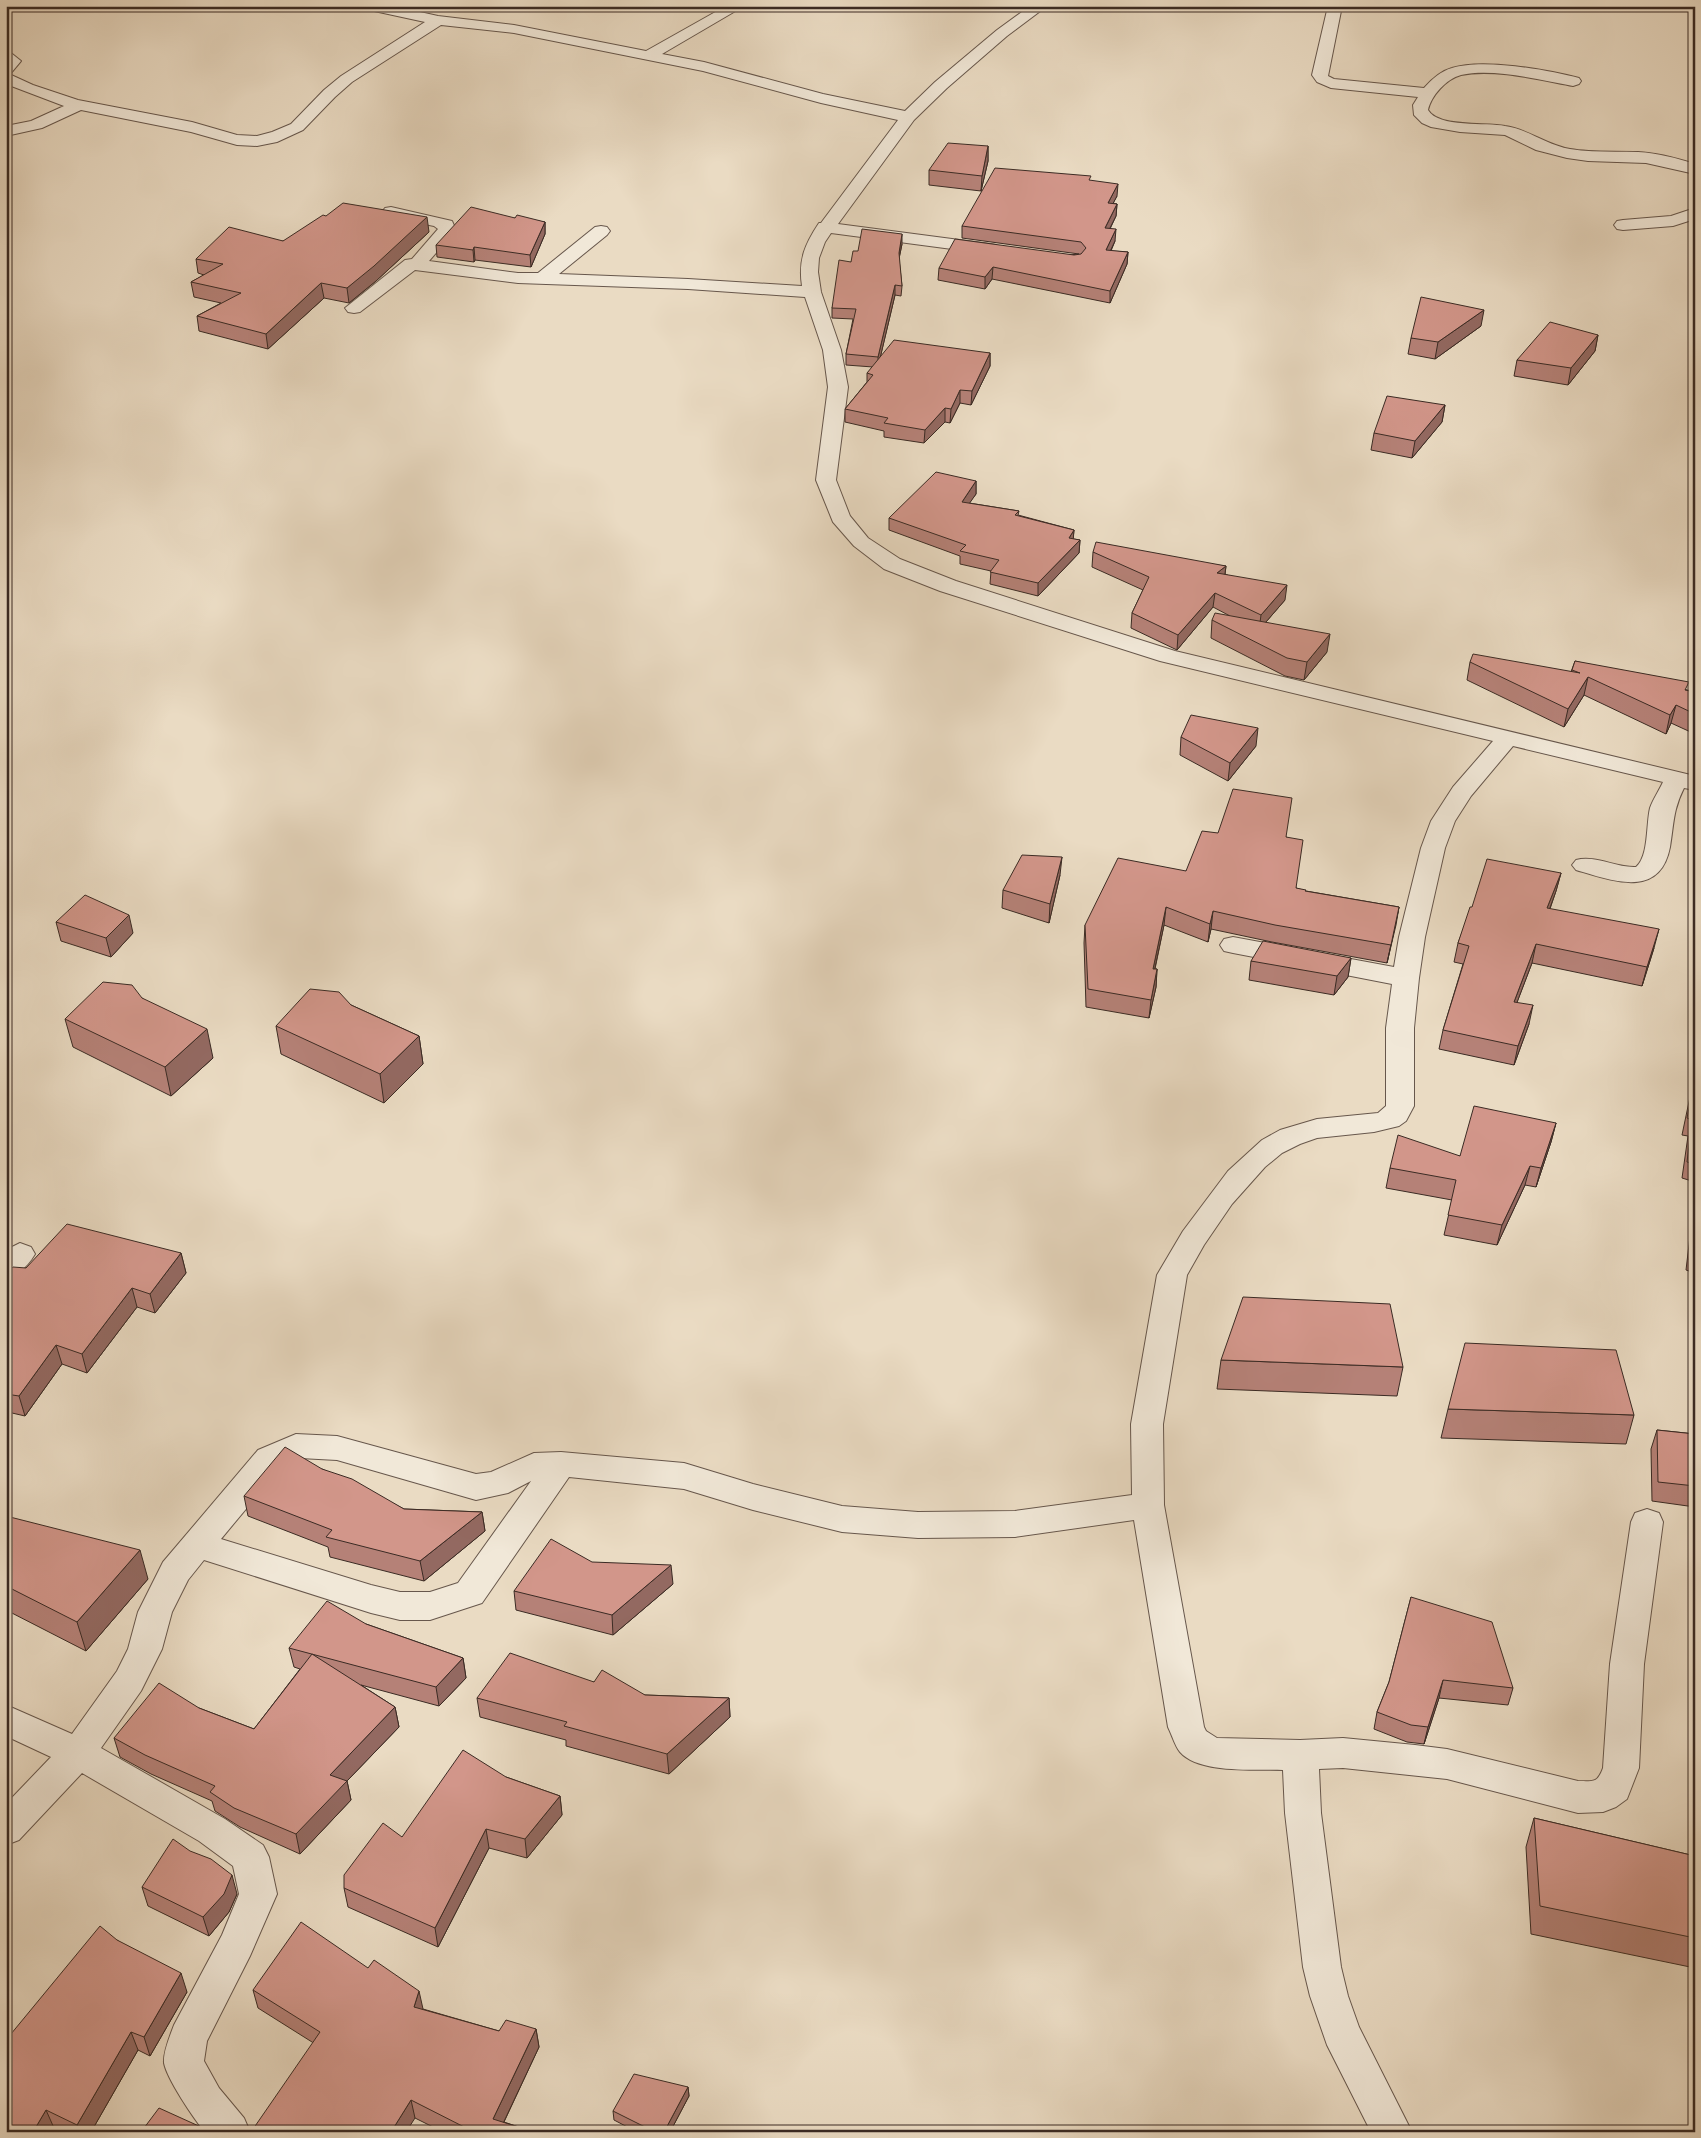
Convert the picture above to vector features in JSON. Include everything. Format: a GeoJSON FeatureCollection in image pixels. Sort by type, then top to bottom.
{"type":"FeatureCollection","features":[{"type":"Feature","properties":{"kind":"street"},"geometry":{"type":"LineString","coordinates":[[370,6],[438,20],[514,29],[704,67],[821,98],[908,117]]}},
{"type":"Feature","properties":{"kind":"street"},"geometry":{"type":"LineString","coordinates":[[648,56],[737,6]]}},
{"type":"Feature","properties":{"kind":"street"},"geometry":{"type":"LineString","coordinates":[[1040,6],[1002,33],[940,85],[908,117],[879,158],[825,226],[816,242],[810,258],[809,272],[812,292],[832,350],[838,387],[826,480],[840,518],[860,542],[892,564],[948,586],[1168,656],[1686,781],[1662,809],[1654,861],[1649,870],[1644,873],[1626,874],[1584,865]]}},
{"type":"Feature","properties":{"kind":"street"},"geometry":{"type":"LineString","coordinates":[[1335,6],[1320,75],[1322,79],[1331,83],[1427,93]]}},
{"type":"Feature","properties":{"kind":"street"},"geometry":{"type":"LineString","coordinates":[[6,78],[26,88],[81,104],[210,131],[242,141],[262,140],[297,127],[348,78],[438,20]]}},
{"type":"Feature","properties":{"kind":"street"},"geometry":{"type":"LineString","coordinates":[[6,56],[13,61],[6,70]]}},
{"type":"Feature","properties":{"kind":"street"},"geometry":{"type":"LineString","coordinates":[[1573,80],[1471,69],[1452,72],[1427,93],[1421,108],[1422,116],[1450,126],[1516,132],[1551,150],[1573,154],[1660,159],[1695,169]]}},
{"type":"Feature","properties":{"kind":"street"},"geometry":{"type":"LineString","coordinates":[[6,130],[36,125],[81,104]]}},
{"type":"Feature","properties":{"kind":"street"},"geometry":{"type":"LineString","coordinates":[[375,209],[446,225],[447,230],[417,264]]}},
{"type":"Feature","properties":{"kind":"street"},"geometry":{"type":"LineString","coordinates":[[1623,225],[1673,221],[1695,213]]}},
{"type":"Feature","properties":{"kind":"street"},"geometry":{"type":"LineString","coordinates":[[825,226],[1007,251]]}},
{"type":"Feature","properties":{"kind":"street"},"geometry":{"type":"LineString","coordinates":[[543,278],[601,231]]}},
{"type":"Feature","properties":{"kind":"street"},"geometry":{"type":"LineString","coordinates":[[354,308],[406,266],[417,264],[470,273],[518,278],[688,284],[812,292]]}},
{"type":"Feature","properties":{"kind":"street"},"geometry":{"type":"LineString","coordinates":[[1507,739],[1462,792],[1443,821],[1433,848],[1412,937],[1406,978],[1400,1028],[1400,1106],[1395,1116],[1382,1122],[1332,1126],[1289,1138],[1255,1160],[1220,1200],[1182,1256],[1172,1275],[1146,1424],[1148,1505],[1186,1726],[1193,1742],[1212,1753],[1300,1755],[1343,1753],[1447,1764],[1578,1797],[1602,1796],[1614,1788],[1620,1768],[1627,1664],[1647,1522]]}},
{"type":"Feature","properties":{"kind":"street"},"geometry":{"type":"LineString","coordinates":[[1233,945],[1406,978]]}},
{"type":"Feature","properties":{"kind":"street"},"geometry":{"type":"LineString","coordinates":[[6,1828],[78,1753],[129,1681],[145,1649],[155,1612],[175,1571],[269,1458],[296,1446],[337,1448],[476,1487],[497,1484],[534,1465],[561,1464],[684,1476],[753,1497],[842,1518],[918,1525],[1015,1524],[1148,1505]]}},
{"type":"Feature","properties":{"kind":"street"},"geometry":{"type":"LineString","coordinates":[[197,1545],[400,1606],[430,1606],[470,1593],[561,1464]]}},
{"type":"Feature","properties":{"kind":"street"},"geometry":{"type":"LineString","coordinates":[[6,1720],[78,1753],[212,1830],[250,1857],[258,1894],[237,1944],[188,2038],[184,2063],[205,2100],[230,2132]]}},
{"type":"Feature","properties":{"kind":"street"},"geometry":{"type":"LineString","coordinates":[[1300,1755],[1303,1813],[1322,1967],[1329,1996],[1340,2032],[1392,2132]]}},
{"type":"Feature","properties":{"kind":"building"},"geometry":{"type":"Polygon","coordinates":[[[948,143],[988,146],[982,176],[929,170],[948,143]]]}},
{"type":"Feature","properties":{"kind":"building"},"geometry":{"type":"Polygon","coordinates":[[[995,168],[1091,176],[1089,180],[1118,184],[1108,203],[1117,204],[1105,228],[1116,229],[1106,250],[1128,252],[1110,291],[993,267],[985,277],[939,268],[955,239],[1074,255],[1081,254],[1086,248],[1081,242],[962,226],[995,168]]]}},
{"type":"Feature","properties":{"kind":"building"},"geometry":{"type":"Polygon","coordinates":[[[343,203],[427,217],[347,288],[321,283],[266,334],[197,316],[241,293],[191,282],[223,264],[196,259],[229,227],[283,241],[323,215],[326,216],[343,203]]]}},
{"type":"Feature","properties":{"kind":"building"},"geometry":{"type":"Polygon","coordinates":[[[471,207],[515,218],[517,215],[545,222],[530,255],[474,247],[473,250],[436,245],[471,207]]]}},
{"type":"Feature","properties":{"kind":"building"},"geometry":{"type":"Polygon","coordinates":[[[862,229],[902,234],[899,253],[902,286],[895,285],[878,357],[846,354],[856,309],[832,308],[839,260],[851,262],[853,251],[858,251],[862,229]]]}},
{"type":"Feature","properties":{"kind":"building"},"geometry":{"type":"Polygon","coordinates":[[[1421,297],[1484,310],[1438,342],[1411,338],[1421,297]]]}},
{"type":"Feature","properties":{"kind":"building"},"geometry":{"type":"Polygon","coordinates":[[[1550,322],[1598,335],[1571,368],[1517,360],[1550,322]]]}},
{"type":"Feature","properties":{"kind":"building"},"geometry":{"type":"Polygon","coordinates":[[[894,340],[990,353],[972,391],[960,390],[951,409],[945,408],[925,430],[884,423],[888,418],[845,409],[873,375],[867,373],[894,340]]]}},
{"type":"Feature","properties":{"kind":"building"},"geometry":{"type":"Polygon","coordinates":[[[1387,396],[1445,405],[1415,441],[1374,433],[1387,396]]]}},
{"type":"Feature","properties":{"kind":"building"},"geometry":{"type":"Polygon","coordinates":[[[936,472],[976,481],[962,502],[1019,511],[1015,515],[1074,530],[1069,538],[1080,540],[1038,583],[990,572],[999,560],[960,551],[966,545],[889,518],[936,472]]]}},
{"type":"Feature","properties":{"kind":"building"},"geometry":{"type":"Polygon","coordinates":[[[1096,542],[1226,566],[1217,573],[1287,585],[1261,615],[1215,593],[1178,635],[1132,613],[1149,577],[1093,552],[1096,542]]]}},
{"type":"Feature","properties":{"kind":"building"},"geometry":{"type":"Polygon","coordinates":[[[1215,613],[1330,634],[1307,662],[1287,658],[1212,620],[1215,613]]]}},
{"type":"Feature","properties":{"kind":"building"},"geometry":{"type":"Polygon","coordinates":[[[1473,654],[1580,673],[1572,670],[1575,661],[1689,682],[1685,690],[1695,692],[1695,714],[1676,705],[1670,715],[1588,677],[1568,709],[1470,662],[1473,654]]]}},
{"type":"Feature","properties":{"kind":"building"},"geometry":{"type":"Polygon","coordinates":[[[1191,715],[1258,728],[1230,763],[1181,737],[1191,715]]]}},
{"type":"Feature","properties":{"kind":"building"},"geometry":{"type":"Polygon","coordinates":[[[1233,789],[1292,798],[1286,837],[1303,840],[1296,888],[1399,907],[1391,945],[1275,925],[1213,911],[1210,924],[1166,907],[1153,969],[1157,969],[1151,1000],[1088,989],[1085,925],[1118,858],[1186,871],[1202,831],[1218,833],[1233,789]]]}},
{"type":"Feature","properties":{"kind":"building"},"geometry":{"type":"Polygon","coordinates":[[[1022,855],[1062,857],[1050,904],[1003,890],[1022,855]]]}},
{"type":"Feature","properties":{"kind":"building"},"geometry":{"type":"Polygon","coordinates":[[[1487,859],[1561,873],[1547,908],[1659,929],[1647,967],[1536,944],[1514,1002],[1533,1005],[1518,1046],[1443,1030],[1469,946],[1458,943],[1487,859]]]}},
{"type":"Feature","properties":{"kind":"building"},"geometry":{"type":"Polygon","coordinates":[[[85,895],[129,915],[106,938],[56,922],[85,895]]]}},
{"type":"Feature","properties":{"kind":"building"},"geometry":{"type":"Polygon","coordinates":[[[1263,941],[1351,958],[1337,976],[1251,961],[1263,941]]]}},
{"type":"Feature","properties":{"kind":"building"},"geometry":{"type":"Polygon","coordinates":[[[103,982],[132,985],[142,998],[207,1029],[165,1067],[65,1019],[103,982]]]}},
{"type":"Feature","properties":{"kind":"building"},"geometry":{"type":"Polygon","coordinates":[[[310,989],[339,992],[351,1005],[419,1036],[380,1074],[276,1026],[310,989]]]}},
{"type":"Feature","properties":{"kind":"building"},"geometry":{"type":"Polygon","coordinates":[[[1695,1078],[1695,1164],[1687,1162],[1692,1120],[1687,1118],[1695,1078]]]}},
{"type":"Feature","properties":{"kind":"building"},"geometry":{"type":"Polygon","coordinates":[[[1474,1106],[1556,1123],[1541,1168],[1530,1166],[1502,1225],[1448,1215],[1456,1180],[1390,1168],[1398,1135],[1460,1156],[1474,1106]]]}},
{"type":"Feature","properties":{"kind":"building"},"geometry":{"type":"Polygon","coordinates":[[[67,1224],[181,1253],[150,1294],[132,1288],[82,1354],[56,1345],[19,1396],[6,1394],[6,1274],[13,1267],[26,1268],[67,1224]]]}},
{"type":"Feature","properties":{"kind":"building"},"geometry":{"type":"Polygon","coordinates":[[[1693,1226],[1695,1226],[1695,1262],[1689,1260],[1693,1226]]]}},
{"type":"Feature","properties":{"kind":"building"},"geometry":{"type":"Polygon","coordinates":[[[1243,1297],[1390,1304],[1403,1367],[1221,1360],[1243,1297]]]}},
{"type":"Feature","properties":{"kind":"building"},"geometry":{"type":"Polygon","coordinates":[[[1465,1343],[1616,1350],[1634,1415],[1448,1409],[1465,1343]]]}},
{"type":"Feature","properties":{"kind":"building"},"geometry":{"type":"Polygon","coordinates":[[[1657,1430],[1695,1434],[1695,1486],[1658,1482],[1657,1430]]]}},
{"type":"Feature","properties":{"kind":"building"},"geometry":{"type":"Polygon","coordinates":[[[285,1447],[322,1469],[352,1479],[404,1509],[482,1512],[420,1561],[326,1537],[332,1530],[244,1496],[285,1447]]]}},
{"type":"Feature","properties":{"kind":"building"},"geometry":{"type":"Polygon","coordinates":[[[6,1516],[140,1550],[77,1622],[6,1586],[6,1516]]]}},
{"type":"Feature","properties":{"kind":"building"},"geometry":{"type":"Polygon","coordinates":[[[551,1539],[592,1562],[671,1565],[612,1615],[514,1591],[551,1539]]]}},
{"type":"Feature","properties":{"kind":"building"},"geometry":{"type":"Polygon","coordinates":[[[1411,1597],[1492,1622],[1513,1688],[1443,1680],[1428,1727],[1411,1725],[1377,1712],[1389,1682],[1411,1597]]]}},
{"type":"Feature","properties":{"kind":"building"},"geometry":{"type":"Polygon","coordinates":[[[327,1601],[366,1624],[463,1658],[436,1687],[289,1648],[327,1601]]]}},
{"type":"Feature","properties":{"kind":"building"},"geometry":{"type":"Polygon","coordinates":[[[510,1653],[594,1682],[602,1670],[645,1695],[729,1698],[667,1754],[564,1726],[567,1722],[477,1698],[510,1653]]]}},
{"type":"Feature","properties":{"kind":"building"},"geometry":{"type":"Polygon","coordinates":[[[312,1654],[395,1707],[330,1775],[347,1781],[296,1834],[234,1808],[210,1792],[215,1786],[145,1755],[114,1738],[159,1683],[199,1708],[254,1729],[312,1654]]]}},
{"type":"Feature","properties":{"kind":"building"},"geometry":{"type":"Polygon","coordinates":[[[463,1750],[506,1777],[560,1796],[525,1839],[486,1829],[435,1928],[344,1888],[344,1875],[383,1823],[402,1837],[463,1750]]]}},
{"type":"Feature","properties":{"kind":"building"},"geometry":{"type":"Polygon","coordinates":[[[1534,1818],[1695,1856],[1695,1938],[1540,1906],[1534,1818]]]}},
{"type":"Feature","properties":{"kind":"building"},"geometry":{"type":"Polygon","coordinates":[[[173,1839],[190,1851],[211,1859],[232,1875],[224,1894],[203,1917],[142,1887],[173,1839]]]}},
{"type":"Feature","properties":{"kind":"building"},"geometry":{"type":"Polygon","coordinates":[[[301,1922],[368,1968],[374,1960],[419,1991],[414,2007],[499,2031],[506,2020],[536,2029],[493,2119],[534,2132],[474,2132],[411,2100],[391,2132],[251,2132],[320,2032],[253,1990],[301,1922]]]}},
{"type":"Feature","properties":{"kind":"building"},"geometry":{"type":"Polygon","coordinates":[[[100,1926],[117,1940],[181,1973],[144,2037],[131,2032],[77,2125],[46,2110],[33,2132],[6,2132],[6,2040],[100,1926]]]}},
{"type":"Feature","properties":{"kind":"building"},"geometry":{"type":"Polygon","coordinates":[[[634,2074],[688,2087],[664,2132],[655,2132],[613,2111],[634,2074]]]}},
{"type":"Feature","properties":{"kind":"building"},"geometry":{"type":"Polygon","coordinates":[[[159,2108],[212,2132],[141,2132],[159,2108]]]}}]}
